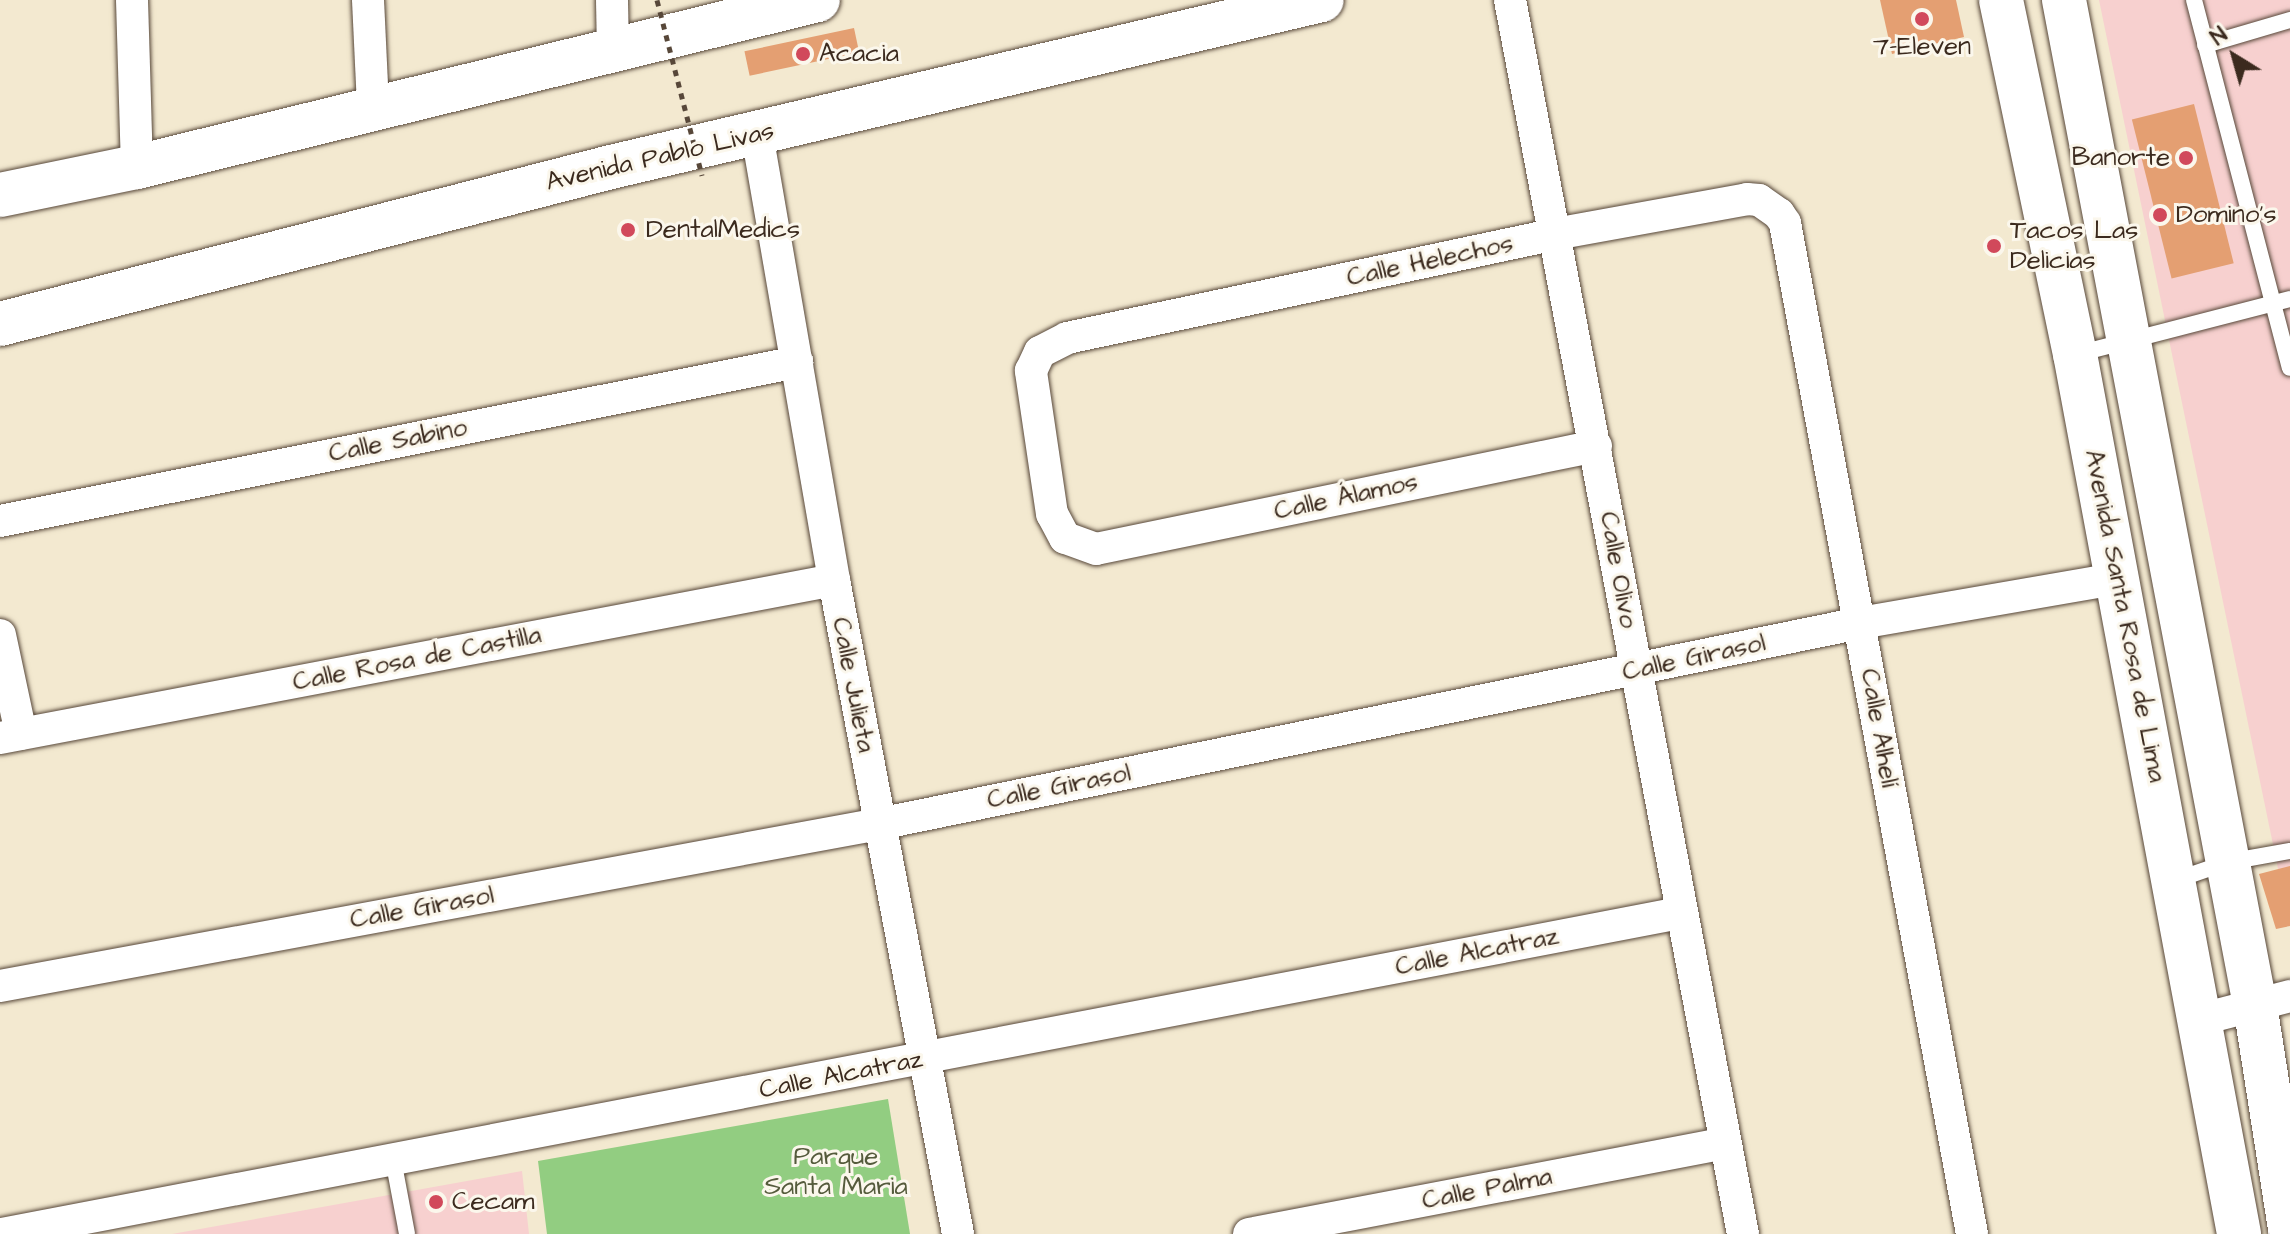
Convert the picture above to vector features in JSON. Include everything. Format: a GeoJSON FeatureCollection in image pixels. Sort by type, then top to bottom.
{"type":"FeatureCollection","features":[{"type":"Feature","properties":{"kind":"street"},"geometry":{"type":"LineString","coordinates":[[132,0],[137,167]]}},
{"type":"Feature","properties":{"kind":"street"},"geometry":{"type":"LineString","coordinates":[[368,0],[373,108]]}},
{"type":"Feature","properties":{"kind":"street"},"geometry":{"type":"LineString","coordinates":[[612,0],[613,51]]}},
{"type":"Feature","properties":{"kind":"street"},"geometry":{"type":"LineString","coordinates":[[0,195],[137,167],[818,0]]}},
{"type":"Feature","properties":{"kind":"street","name":"Avenida Pablo Livas"},"geometry":{"type":"LineString","coordinates":[[0,324],[757,134],[1322,0]]}},
{"type":"Feature","properties":{"kind":"street","name":"Calle Olivo"},"geometry":{"type":"LineString","coordinates":[[1510,0],[1743,1234]]}},
{"type":"Feature","properties":{"kind":"street","name":"Avenida Santa Rosa de Lima"},"geometry":{"type":"LineString","coordinates":[[2001,0],[2075,354],[2202,1019],[2239,1234]]}},
{"type":"Feature","properties":{"kind":"street","name":"Avenida Santa Rosa de Lima"},"geometry":{"type":"LineString","coordinates":[[2064,0],[2228,862],[2273,1000],[2290,1228]]}},
{"type":"Feature","properties":{"kind":"street","name":"Calle Julieta"},"geometry":{"type":"LineString","coordinates":[[757,134],[834,580],[958,1234]]}},
{"type":"Feature","properties":{"kind":"street","name":"Calle Helechos"},"geometry":{"type":"LineString","coordinates":[[1096,549],[1065,538],[1052,514],[1031,371],[1040,352],[1067,338],[1555,234],[1747,199],[1771,207],[1785,223]]}},
{"type":"Feature","properties":{"kind":"street","name":"Calle Alhelí"},"geometry":{"type":"LineString","coordinates":[[1785,223],[1972,1234]]}},
{"type":"Feature","properties":{"kind":"street","name":"Calle Sabino"},"geometry":{"type":"LineString","coordinates":[[0,521],[797,362]]}},
{"type":"Feature","properties":{"kind":"street","name":"Calle Álamos"},"geometry":{"type":"LineString","coordinates":[[1096,549],[1596,446]]}},
{"type":"Feature","properties":{"kind":"street","name":"Calle Girasol"},"geometry":{"type":"LineString","coordinates":[[0,986],[879,824],[1860,623],[2116,579]]}},
{"type":"Feature","properties":{"kind":"street","name":"Calle Rosa de Castilla"},"geometry":{"type":"LineString","coordinates":[[10,736],[834,580]]}},
{"type":"Feature","properties":{"kind":"street"},"geometry":{"type":"LineString","coordinates":[[0,635],[10,736]]}},
{"type":"Feature","properties":{"kind":"street","name":"Calle Alcatraz"},"geometry":{"type":"LineString","coordinates":[[2,1234],[1680,913]]}},
{"type":"Feature","properties":{"kind":"street"},"geometry":{"type":"LineString","coordinates":[[2202,1019],[2273,1000]]}},
{"type":"Feature","properties":{"kind":"street","name":"Calle Palma"},"geometry":{"type":"LineString","coordinates":[[1249,1234],[1725,1143]]}},
{"type":"Feature","properties":{"kind":"lane"},"geometry":{"type":"LineString","coordinates":[[2194,0],[2290,368]]}},
{"type":"Feature","properties":{"kind":"lane"},"geometry":{"type":"LineString","coordinates":[[2205,45],[2290,20]]}},
{"type":"Feature","properties":{"kind":"lane"},"geometry":{"type":"LineString","coordinates":[[2075,354],[2290,299]]}},
{"type":"Feature","properties":{"kind":"lane"},"geometry":{"type":"LineString","coordinates":[[2176,880],[2228,862],[2290,851]]}},
{"type":"Feature","properties":{"kind":"lane"},"geometry":{"type":"LineString","coordinates":[[393,1159],[407,1234]]}},
{"type":"Feature","properties":{"kind":"path"},"geometry":{"type":"LineString","coordinates":[[657,0],[702,175]]}},
{"type":"Feature","properties":{"kind":"shaded area"},"geometry":{"type":"Polygon","coordinates":[[[2099,0],[2290,0],[2290,927],[2099,0]]]}},
{"type":"Feature","properties":{"kind":"shaded area","name":"Cecam"},"geometry":{"type":"Polygon","coordinates":[[[522,1171],[529,1234],[172,1234],[522,1171]]]}},
{"type":"Feature","properties":{"kind":"green space","name":"Parque Santa Maria"},"geometry":{"type":"Polygon","coordinates":[[[888,1099],[910,1234],[547,1234],[538,1161],[888,1099]]]}},
{"type":"Feature","properties":{"kind":"building","name":"7-Eleven"},"geometry":{"type":"Polygon","coordinates":[[[1880,0],[1956,0],[1964,37],[1892,54],[1880,0]]]}},
{"type":"Feature","properties":{"kind":"building","name":"Acacia"},"geometry":{"type":"Polygon","coordinates":[[[854,28],[859,52],[750,76],[744,51],[854,28]]]}},
{"type":"Feature","properties":{"kind":"building"},"geometry":{"type":"Polygon","coordinates":[[[2194,104],[2234,263],[2172,279],[2132,119],[2194,104]]]}},
{"type":"Feature","properties":{"kind":"building"},"geometry":{"type":"Polygon","coordinates":[[[2290,866],[2290,926],[2276,929],[2259,874],[2290,866]]]}},
{"type":"Feature","properties":{"kind":"place","name":"7-Eleven"},"geometry":{"type":"Point","coordinates":[1922,19]}},
{"type":"Feature","properties":{"kind":"place","name":"Acacia"},"geometry":{"type":"Point","coordinates":[803,54]}},
{"type":"Feature","properties":{"kind":"place","name":"Banorte"},"geometry":{"type":"Point","coordinates":[2186,158]}},
{"type":"Feature","properties":{"kind":"place","name":"Domino's"},"geometry":{"type":"Point","coordinates":[2160,215]}},
{"type":"Feature","properties":{"kind":"place","name":"DentalMedics"},"geometry":{"type":"Point","coordinates":[628,230]}},
{"type":"Feature","properties":{"kind":"place","name":"Tacos Las Delicias"},"geometry":{"type":"Point","coordinates":[1994,246]}},
{"type":"Feature","properties":{"kind":"place","name":"Cecam"},"geometry":{"type":"Point","coordinates":[436,1202]}}]}
